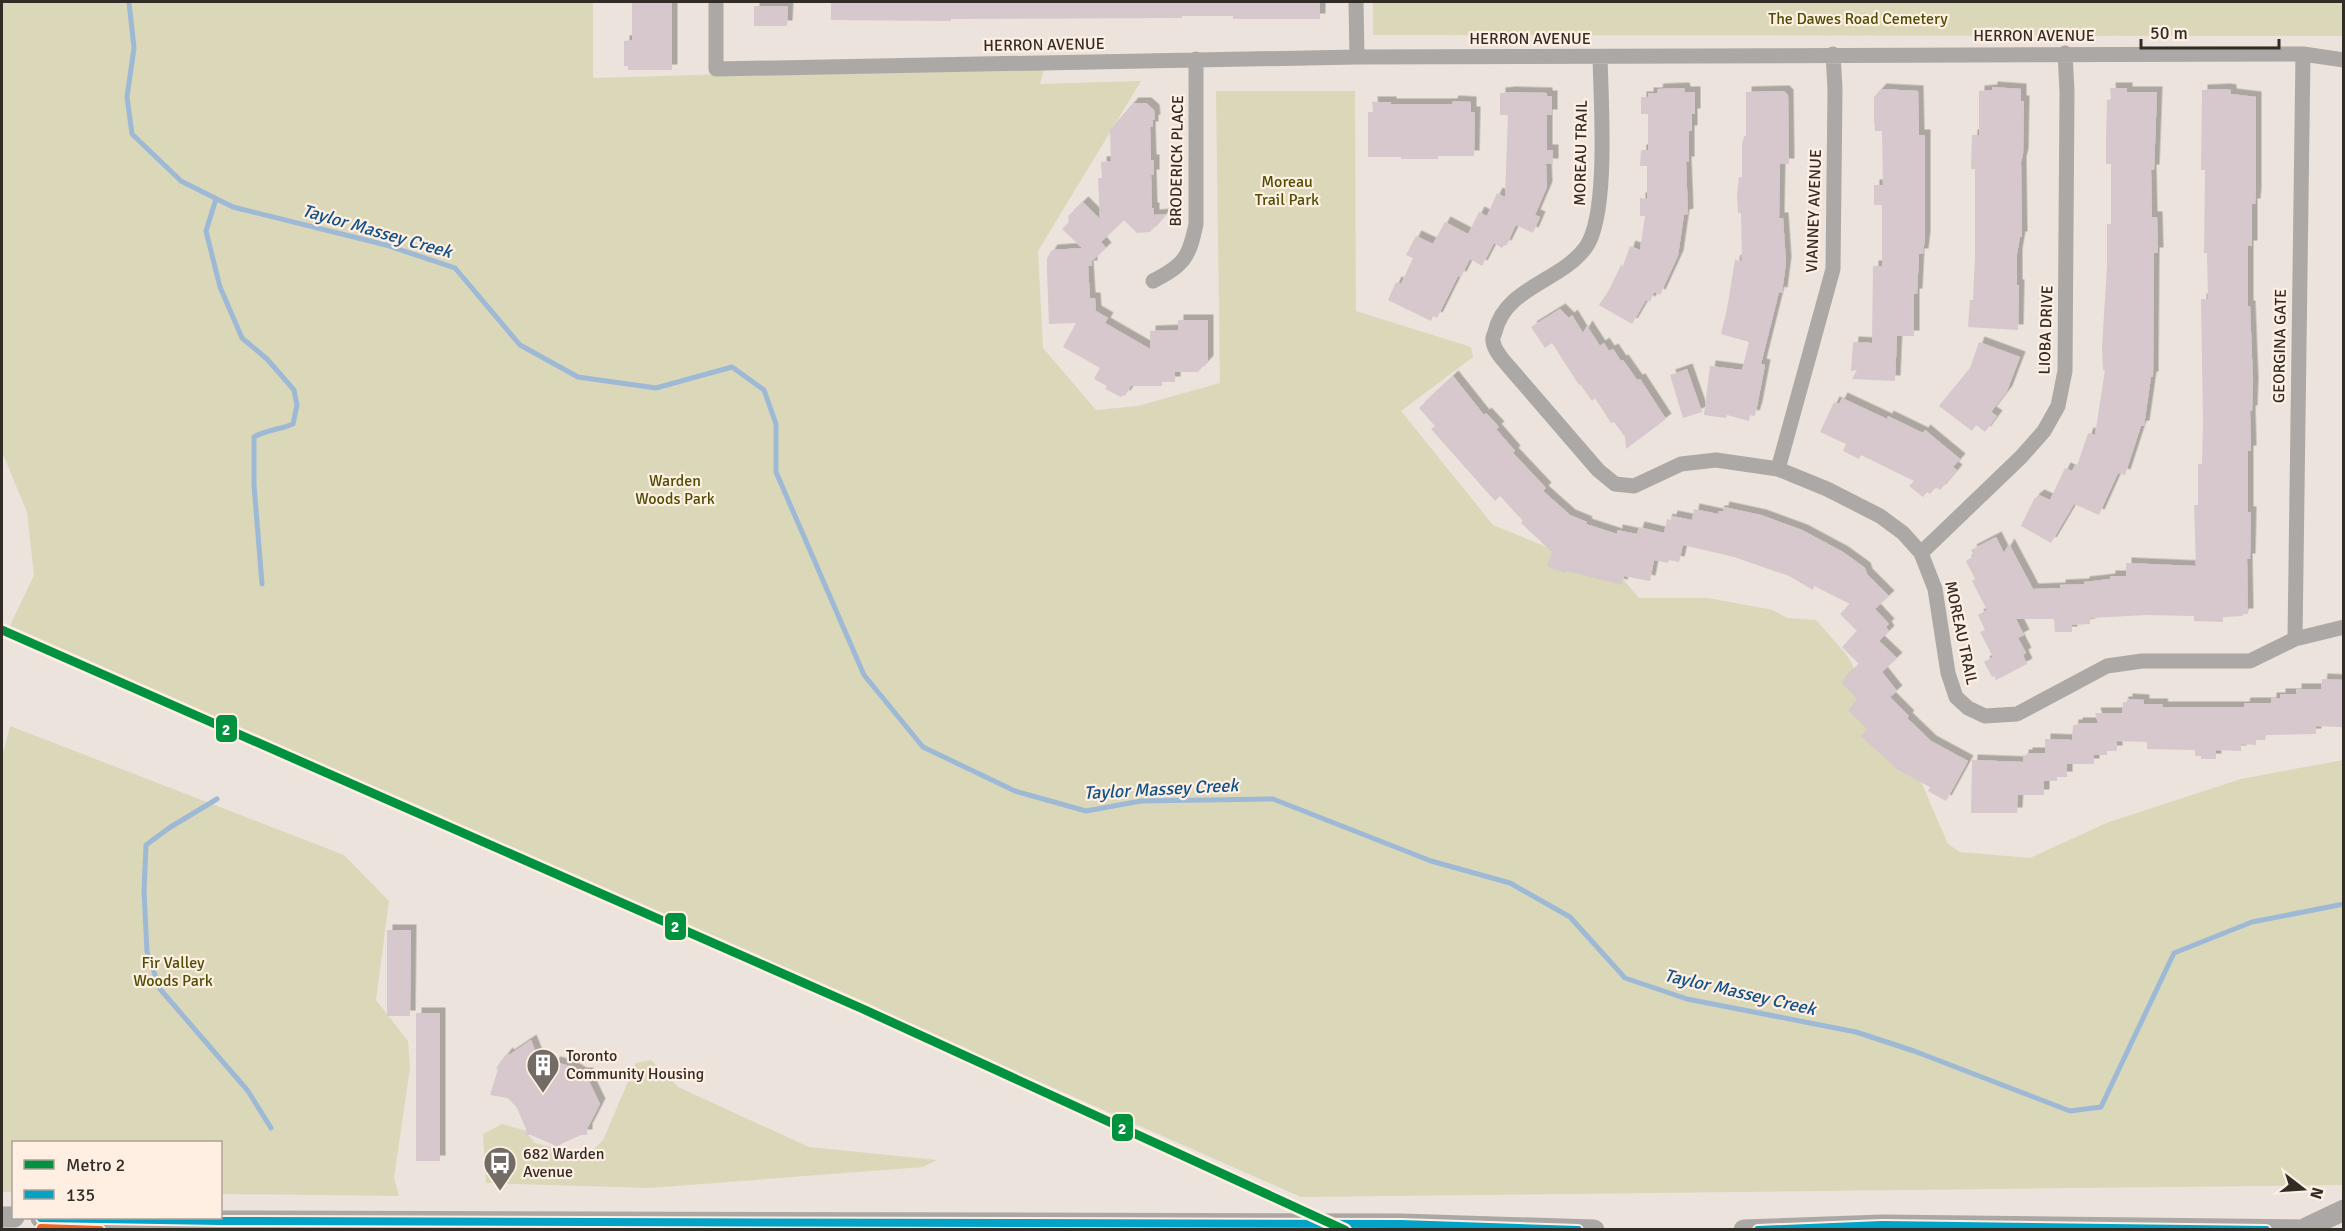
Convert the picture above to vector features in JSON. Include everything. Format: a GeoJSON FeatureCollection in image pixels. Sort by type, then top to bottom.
{"type":"FeatureCollection","features":[{"type":"Feature","properties":{"kind":"main road"},"geometry":{"type":"LineString","coordinates":[[1744,1230],[1882,1225],[2308,1229],[2343,1210]]}},
{"type":"Feature","properties":{"kind":"main road"},"geometry":{"type":"LineString","coordinates":[[66,1219],[219,1225],[1401,1224],[1594,1230]]}},
{"type":"Feature","properties":{"kind":"street","name":"HERRON AVENUE"},"geometry":{"type":"LineString","coordinates":[[716,2],[716,69],[1196,59],[1833,54],[2303,54],[2343,60]]}},
{"type":"Feature","properties":{"kind":"street"},"geometry":{"type":"LineString","coordinates":[[1356,2],[1357,57]]}},
{"type":"Feature","properties":{"kind":"street","name":"LIOBA DRIVE"},"geometry":{"type":"LineString","coordinates":[[1922,553],[2021,457],[2044,431],[2058,406],[2065,371],[2066,53]]}},
{"type":"Feature","properties":{"kind":"street","name":"VIANNEY AVENUE"},"geometry":{"type":"LineString","coordinates":[[1778,470],[1833,269],[1835,89],[1833,54]]}},
{"type":"Feature","properties":{"kind":"street","name":"GEORGINA GATE"},"geometry":{"type":"LineString","coordinates":[[2295,639],[2303,54]]}},
{"type":"Feature","properties":{"kind":"street","name":"MOREAU TRAIL"},"geometry":{"type":"LineString","coordinates":[[1600,57],[1600,202],[1595,228],[1586,247],[1568,265],[1536,284],[1510,305],[1497,320],[1493,341],[1505,362],[1598,470],[1615,484],[1634,486],[1681,464],[1716,460],[1778,470],[1827,489],[1880,516],[1903,533],[1922,553],[1935,589],[1948,673],[1956,697],[1968,708],[1985,716],[2000,717],[2017,714],[2107,666],[2142,661],[2250,660],[2295,639],[2343,627]]}},
{"type":"Feature","properties":{"kind":"street","name":"BRODERICK PLACE"},"geometry":{"type":"LineString","coordinates":[[1153,281],[1174,270],[1190,250],[1196,224],[1196,59]]}},
{"type":"Feature","properties":{"kind":"green space","name":"Warden Woods Park"},"geometry":{"type":"Polygon","coordinates":[[[2,2],[593,2],[593,78],[1045,65],[1040,84],[1141,81],[1038,251],[1043,348],[1096,410],[1138,406],[1220,383],[1216,91],[1355,91],[1356,311],[1471,347],[1473,357],[1401,411],[1493,525],[1622,578],[1639,598],[1708,598],[1773,610],[1787,618],[1816,620],[1846,654],[1922,784],[1948,844],[1960,852],[2030,858],[2109,822],[2241,779],[2343,760],[2343,1185],[1301,1197],[9,628],[34,575],[27,512],[2,452],[2,2]]]}},
{"type":"Feature","properties":{"kind":"green space","name":"The Dawes Road Cemetery"},"geometry":{"type":"Polygon","coordinates":[[[1373,2],[2343,2],[2344,36],[1373,35],[1373,2]]]}},
{"type":"Feature","properties":{"kind":"green space","name":"Fir Valley Woods Park"},"geometry":{"type":"Polygon","coordinates":[[[10,726],[344,855],[389,901],[376,1000],[408,1041],[410,1068],[394,1178],[399,1196],[222,1194],[222,1141],[12,1141],[12,1192],[2,1192],[2,757],[10,726]]]}},
{"type":"Feature","properties":{"kind":"green space"},"geometry":{"type":"Polygon","coordinates":[[[651,1060],[678,1087],[809,1147],[937,1160],[923,1167],[649,1188],[486,1183],[483,1134],[502,1124],[524,1130],[535,1143],[587,1156],[603,1140],[636,1063],[651,1060]]]}},
{"type":"Feature","properties":{"kind":"building"},"geometry":{"type":"Polygon","coordinates":[[[632,2],[672,2],[672,70],[628,70],[628,66],[624,66],[624,41],[632,40],[632,2]]]}},
{"type":"Feature","properties":{"kind":"building"},"geometry":{"type":"Polygon","coordinates":[[[831,2],[1320,2],[1320,19],[1233,19],[1233,16],[1182,16],[1182,18],[951,19],[951,21],[831,20],[831,2]]]}},
{"type":"Feature","properties":{"kind":"building"},"geometry":{"type":"Polygon","coordinates":[[[754,6],[788,6],[787,26],[754,26],[754,6]]]}},
{"type":"Feature","properties":{"kind":"building"},"geometry":{"type":"Polygon","coordinates":[[[1992,87],[2021,89],[2021,101],[2024,101],[2021,162],[2022,237],[2020,237],[2017,254],[2018,330],[1968,327],[1970,300],[1973,300],[1975,258],[1975,169],[1971,169],[1972,135],[1979,135],[1979,91],[1992,90],[1992,87]]]}},
{"type":"Feature","properties":{"kind":"building"},"geometry":{"type":"Polygon","coordinates":[[[1684,88],[1685,92],[1695,92],[1695,114],[1692,114],[1692,131],[1689,131],[1689,162],[1686,162],[1688,214],[1684,215],[1678,256],[1660,295],[1654,292],[1650,302],[1646,300],[1632,324],[1599,305],[1621,265],[1623,266],[1630,246],[1640,250],[1645,216],[1640,216],[1640,198],[1647,199],[1647,166],[1640,166],[1641,150],[1648,150],[1648,114],[1641,114],[1641,97],[1648,97],[1648,93],[1657,93],[1658,89],[1684,88]]]}},
{"type":"Feature","properties":{"kind":"building"},"geometry":{"type":"Polygon","coordinates":[[[2110,88],[2127,88],[2127,92],[2157,92],[2154,170],[2151,170],[2152,217],[2157,217],[2158,253],[2154,253],[2153,377],[2151,377],[2144,426],[2141,426],[2125,475],[2118,473],[2099,515],[2074,504],[2051,543],[2021,526],[2034,499],[2039,495],[2050,500],[2065,468],[2072,471],[2075,465],[2077,466],[2088,433],[2095,435],[2105,370],[2103,370],[2102,348],[2107,224],[2111,224],[2111,164],[2106,164],[2107,100],[2111,99],[2110,88]]]}},
{"type":"Feature","properties":{"kind":"building"},"geometry":{"type":"Polygon","coordinates":[[[1881,89],[1918,91],[1919,135],[1925,135],[1925,237],[1923,254],[1919,254],[1917,294],[1914,294],[1914,336],[1897,336],[1895,381],[1852,379],[1857,370],[1851,371],[1853,342],[1872,343],[1873,266],[1882,266],[1882,205],[1874,205],[1874,185],[1883,185],[1882,131],[1875,131],[1874,119],[1874,97],[1881,89]]]}},
{"type":"Feature","properties":{"kind":"building"},"geometry":{"type":"Polygon","coordinates":[[[2202,90],[2231,90],[2231,94],[2256,97],[2256,193],[2255,204],[2252,204],[2252,246],[2248,246],[2248,306],[2250,306],[2253,383],[2252,411],[2250,411],[2251,451],[2248,451],[2248,512],[2251,512],[2250,559],[2247,559],[2248,614],[2223,617],[2223,622],[2194,621],[2194,616],[2147,615],[2090,618],[2090,624],[2072,625],[2072,632],[2055,632],[2054,619],[2016,619],[2024,635],[2018,638],[2026,653],[2023,655],[2027,664],[1996,680],[1984,662],[1993,657],[1980,632],[1985,630],[1978,615],[1987,610],[1972,581],[1975,579],[1966,561],[1974,556],[1971,550],[1996,537],[2004,553],[2009,544],[2033,589],[2060,588],[2060,585],[2084,584],[2084,582],[2110,579],[2110,576],[2126,576],[2126,563],[2196,566],[2194,505],[2198,505],[2198,464],[2202,464],[2203,423],[2201,299],[2208,299],[2207,253],[2204,253],[2205,170],[2201,170],[2202,90]]]}},
{"type":"Feature","properties":{"kind":"building"},"geometry":{"type":"Polygon","coordinates":[[[1784,91],[1788,95],[1789,164],[1780,164],[1779,218],[1783,218],[1786,262],[1782,293],[1779,292],[1761,364],[1765,365],[1757,407],[1754,416],[1750,415],[1749,421],[1727,415],[1726,418],[1704,415],[1710,366],[1742,370],[1749,342],[1721,334],[1735,260],[1742,261],[1741,213],[1738,213],[1737,194],[1739,177],[1742,177],[1742,145],[1744,136],[1746,136],[1746,92],[1784,91]]]}},
{"type":"Feature","properties":{"kind":"building"},"geometry":{"type":"Polygon","coordinates":[[[1500,93],[1547,93],[1547,96],[1552,96],[1552,115],[1547,115],[1547,150],[1553,150],[1553,164],[1546,164],[1547,187],[1535,215],[1540,217],[1533,233],[1516,225],[1506,246],[1502,248],[1494,243],[1482,266],[1470,259],[1461,277],[1458,276],[1437,318],[1433,316],[1431,321],[1388,300],[1396,282],[1401,284],[1413,258],[1406,255],[1416,236],[1433,244],[1445,222],[1468,234],[1479,212],[1487,216],[1497,193],[1505,197],[1508,115],[1500,115],[1500,93]]]}},
{"type":"Feature","properties":{"kind":"building"},"geometry":{"type":"Polygon","coordinates":[[[1453,101],[1471,102],[1471,112],[1475,112],[1474,156],[1438,156],[1438,159],[1368,157],[1368,112],[1373,112],[1372,102],[1452,104],[1453,101]]]}},
{"type":"Feature","properties":{"kind":"building"},"geometry":{"type":"Polygon","coordinates":[[[1133,103],[1146,103],[1154,110],[1155,120],[1153,120],[1153,127],[1150,127],[1151,160],[1154,160],[1154,175],[1151,175],[1152,208],[1154,208],[1154,215],[1166,214],[1150,232],[1137,233],[1124,220],[1101,242],[1106,248],[1092,261],[1092,266],[1088,266],[1090,298],[1095,298],[1096,311],[1108,318],[1105,323],[1150,349],[1150,331],[1178,330],[1178,320],[1208,320],[1208,361],[1198,372],[1175,372],[1175,382],[1162,382],[1162,386],[1131,386],[1125,396],[1121,397],[1105,389],[1107,386],[1094,379],[1100,368],[1063,347],[1076,323],[1049,324],[1047,258],[1052,250],[1082,248],[1062,229],[1069,222],[1068,216],[1083,202],[1100,219],[1098,178],[1102,178],[1101,162],[1111,161],[1110,130],[1133,103]]]}},
{"type":"Feature","properties":{"kind":"building"},"geometry":{"type":"Polygon","coordinates":[[[1560,309],[1569,318],[1572,315],[1583,333],[1587,326],[1600,346],[1604,343],[1609,351],[1613,349],[1637,380],[1640,379],[1666,419],[1626,449],[1625,437],[1614,422],[1611,423],[1595,398],[1592,401],[1579,385],[1552,343],[1545,348],[1531,327],[1560,309]]]}},
{"type":"Feature","properties":{"kind":"building"},"geometry":{"type":"Polygon","coordinates":[[[1979,342],[2020,357],[2007,391],[1991,412],[1997,416],[1985,432],[1976,425],[1972,431],[1939,406],[1970,368],[1979,342]]]}},
{"type":"Feature","properties":{"kind":"building"},"geometry":{"type":"Polygon","coordinates":[[[1687,369],[1702,412],[1683,418],[1670,375],[1687,369]]]}},
{"type":"Feature","properties":{"kind":"building"},"geometry":{"type":"Polygon","coordinates":[[[1453,376],[1484,415],[1486,413],[1499,427],[1496,429],[1515,451],[1513,453],[1546,488],[1543,491],[1570,515],[1587,522],[1586,524],[1617,534],[1617,530],[1637,534],[1639,527],[1664,533],[1667,519],[1671,520],[1672,516],[1692,520],[1694,509],[1718,514],[1719,511],[1723,511],[1724,507],[1761,515],[1802,530],[1843,552],[1865,568],[1867,574],[1889,596],[1875,609],[1889,624],[1886,627],[1889,631],[1879,641],[1897,658],[1882,672],[1897,691],[1890,697],[1909,716],[1907,718],[1931,741],[1968,761],[1946,801],[1928,791],[1930,787],[1898,770],[1861,736],[1867,729],[1848,710],[1858,700],[1841,682],[1859,664],[1842,647],[1857,631],[1840,614],[1850,604],[1814,586],[1813,590],[1789,576],[1734,557],[1683,545],[1679,562],[1669,560],[1668,563],[1654,560],[1650,581],[1624,576],[1622,585],[1566,571],[1565,573],[1547,566],[1552,552],[1521,523],[1523,521],[1500,496],[1495,501],[1431,429],[1435,426],[1419,408],[1453,376]]]}},
{"type":"Feature","properties":{"kind":"building"},"geometry":{"type":"Polygon","coordinates":[[[1842,398],[1923,433],[1925,430],[1960,459],[1953,467],[1957,470],[1940,490],[1936,487],[1930,494],[1927,492],[1923,497],[1909,486],[1914,481],[1861,455],[1859,459],[1843,451],[1846,444],[1820,432],[1834,402],[1839,404],[1842,398]]]}},
{"type":"Feature","properties":{"kind":"building"},"geometry":{"type":"Polygon","coordinates":[[[2322,679],[2343,680],[2342,727],[2316,726],[2316,734],[2266,735],[2265,740],[2256,740],[2256,745],[2241,744],[2241,751],[2216,750],[2216,759],[2201,759],[2201,756],[2195,756],[2195,750],[2147,749],[2147,742],[2117,741],[2117,751],[2107,751],[2107,755],[2094,755],[2094,764],[2067,764],[2067,777],[2057,777],[2057,781],[2044,781],[2044,795],[2018,795],[2017,813],[1971,813],[1972,760],[2023,762],[2023,755],[2027,753],[2045,753],[2045,739],[2072,740],[2073,725],[2098,723],[2095,713],[2122,713],[2123,702],[2127,702],[2127,699],[2144,700],[2144,704],[2163,704],[2162,707],[2244,707],[2245,703],[2271,703],[2271,698],[2280,698],[2280,694],[2296,694],[2296,689],[2321,689],[2322,679]]]}},
{"type":"Feature","properties":{"kind":"building"},"geometry":{"type":"Polygon","coordinates":[[[387,930],[411,930],[410,1016],[387,1016],[387,930]]]}},
{"type":"Feature","properties":{"kind":"building"},"geometry":{"type":"Polygon","coordinates":[[[416,1013],[440,1013],[440,1161],[416,1161],[416,1013]]]}},
{"type":"Feature","properties":{"kind":"building","name":"Toronto Community Housing"},"geometry":{"type":"Polygon","coordinates":[[[531,1040],[544,1073],[555,1062],[570,1066],[581,1073],[588,1073],[588,1079],[600,1104],[587,1129],[587,1135],[581,1135],[557,1148],[531,1135],[525,1135],[526,1129],[517,1108],[508,1098],[490,1095],[498,1069],[496,1068],[507,1053],[509,1055],[531,1040]]]}},
{"type":"Feature","properties":{"kind":"waterway","name":"Taylor Massey Creek"},"geometry":{"type":"LineString","coordinates":[[129,2],[134,48],[127,97],[132,134],[181,181],[233,207],[386,245],[455,268],[520,345],[578,377],[656,388],[732,367],[764,390],[776,424],[776,472],[864,675],[923,747],[1015,791],[1086,811],[1141,801],[1273,799],[1431,861],[1510,883],[1570,917],[1625,978],[1687,999],[1856,1032],[1914,1051],[2070,1111],[2101,1107],[2174,953],[2252,922],[2344,904]]}},
{"type":"Feature","properties":{"kind":"waterway"},"geometry":{"type":"LineString","coordinates":[[216,199],[206,231],[220,287],[242,338],[267,359],[294,390],[297,405],[293,424],[254,437],[254,485],[262,584]]}},
{"type":"Feature","properties":{"kind":"waterway"},"geometry":{"type":"LineString","coordinates":[[217,799],[146,845],[144,891],[147,952],[160,989],[248,1091],[271,1128]]}},
{"type":"Feature","properties":{"kind":"metro line","name":"2"},"geometry":{"type":"LineString","coordinates":[[2,630],[863,1009],[1345,1230]]}},
{"type":"Feature","properties":{"kind":"transit line","name":"135"},"geometry":{"type":"LineString","coordinates":[[100,1219],[1401,1224],[1578,1230]]}},
{"type":"Feature","properties":{"kind":"transit line","name":"135"},"geometry":{"type":"LineString","coordinates":[[1758,1230],[1882,1225],[2266,1230]]}},
{"type":"Feature","properties":{"kind":"transit line"},"geometry":{"type":"LineString","coordinates":[[41,1228],[100,1230]]}},
{"type":"Feature","properties":{"kind":"place","name":"Toronto Community Housing"},"geometry":{"type":"Point","coordinates":[543,1094]}},
{"type":"Feature","properties":{"kind":"place","name":"682 Warden Avenue"},"geometry":{"type":"Point","coordinates":[500,1192]}},
{"type":"Feature","properties":{"kind":"park label","name":"Moreau Trail Park"},"geometry":{"type":"Point","coordinates":[1287,191]}}]}
